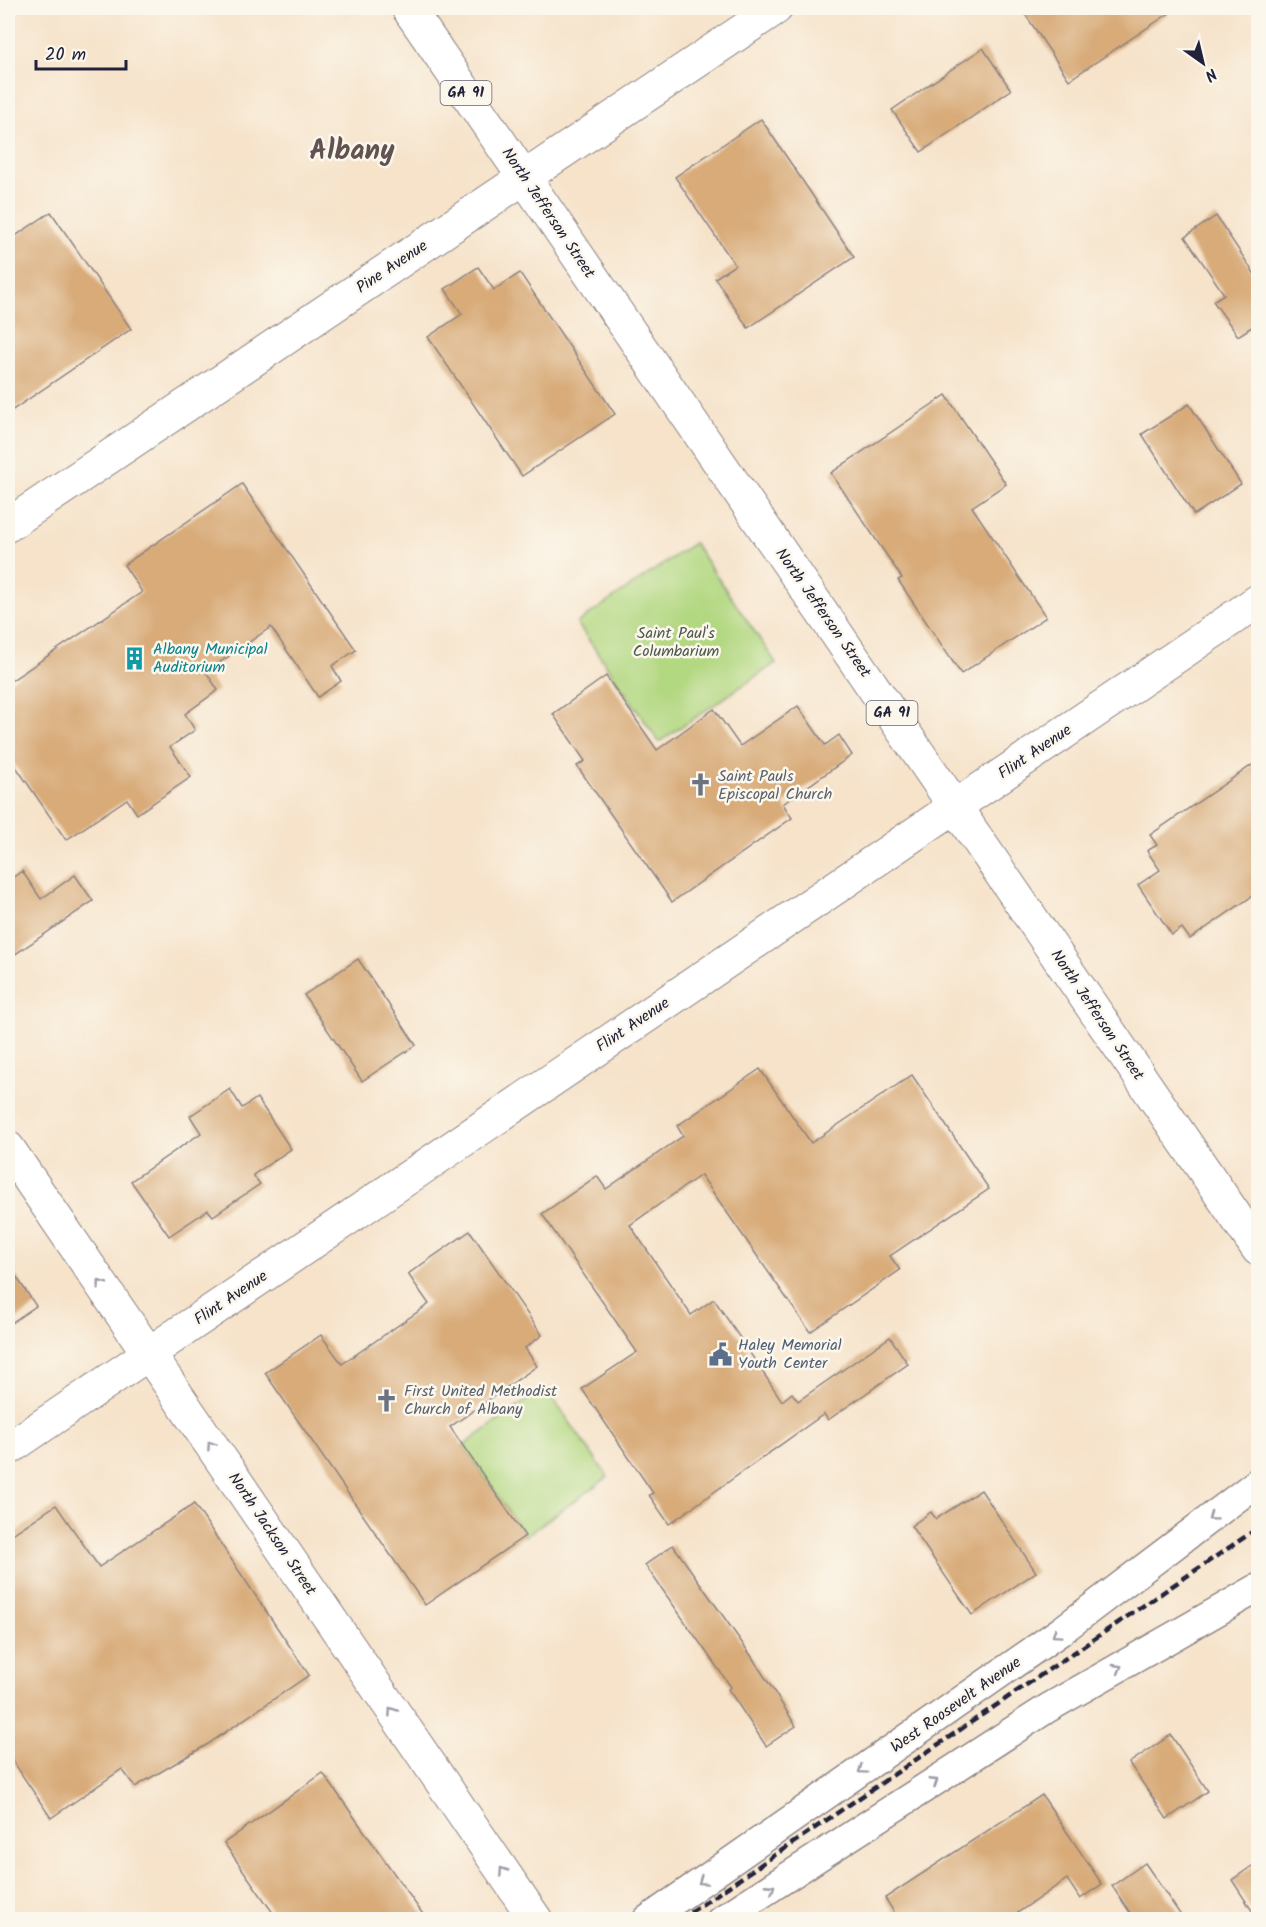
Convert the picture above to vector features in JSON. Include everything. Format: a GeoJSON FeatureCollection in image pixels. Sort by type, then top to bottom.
{"type":"FeatureCollection","features":[{"type":"Feature","properties":{"kind":"street","name":"North Jefferson Street"},"geometry":{"type":"LineString","coordinates":[[408,8],[1258,1249]]}},
{"type":"Feature","properties":{"kind":"street","name":"Pine Avenue"},"geometry":{"type":"LineString","coordinates":[[8,525],[776,8]]}},
{"type":"Feature","properties":{"kind":"street","name":"Flint Avenue"},"geometry":{"type":"LineString","coordinates":[[8,1449],[1258,600]]}},
{"type":"Feature","properties":{"kind":"street","name":"North Jackson Street"},"geometry":{"type":"LineString","coordinates":[[8,1148],[536,1920]]}},
{"type":"Feature","properties":{"kind":"street","name":"West Roosevelt Avenue"},"geometry":{"type":"LineString","coordinates":[[647,1920],[1061,1631],[1258,1482]]}},
{"type":"Feature","properties":{"kind":"street"},"geometry":{"type":"LineString","coordinates":[[722,1920],[1048,1708],[1258,1588]]}},
{"type":"Feature","properties":{"kind":"green space","name":"Saint Paul's Columbarium"},"geometry":{"type":"Polygon","coordinates":[[[694,543],[776,663],[659,742],[577,623],[694,543]]]}},
{"type":"Feature","properties":{"kind":"green space"},"geometry":{"type":"Polygon","coordinates":[[[545,1387],[608,1477],[525,1536],[463,1446],[545,1387]]]}},
{"type":"Feature","properties":{"kind":"building"},"geometry":{"type":"Polygon","coordinates":[[[1021,8],[1177,8],[1069,80],[1021,8]]]}},
{"type":"Feature","properties":{"kind":"building"},"geometry":{"type":"Polygon","coordinates":[[[983,48],[1011,90],[921,152],[892,110],[983,48]]]}},
{"type":"Feature","properties":{"kind":"building"},"geometry":{"type":"Polygon","coordinates":[[[761,119],[854,257],[748,328],[715,278],[735,265],[675,177],[761,119]]]}},
{"type":"Feature","properties":{"kind":"building"},"geometry":{"type":"Polygon","coordinates":[[[51,212],[131,329],[8,413],[8,241],[51,212]]]}},
{"type":"Feature","properties":{"kind":"building"},"geometry":{"type":"Polygon","coordinates":[[[1216,216],[1258,279],[1258,323],[1238,336],[1213,301],[1224,294],[1185,237],[1216,216]]]}},
{"type":"Feature","properties":{"kind":"building"},"geometry":{"type":"Polygon","coordinates":[[[478,267],[494,290],[520,273],[615,414],[522,476],[428,337],[462,314],[445,289],[478,267]]]}},
{"type":"Feature","properties":{"kind":"building"},"geometry":{"type":"Polygon","coordinates":[[[946,395],[1006,484],[972,507],[1046,617],[961,674],[898,580],[902,578],[831,473],[946,395]]]}},
{"type":"Feature","properties":{"kind":"building"},"geometry":{"type":"Polygon","coordinates":[[[1189,404],[1241,484],[1194,515],[1142,434],[1189,404]]]}},
{"type":"Feature","properties":{"kind":"building","name":"Albany Municipal Auditorium"},"geometry":{"type":"Polygon","coordinates":[[[242,484],[356,650],[332,666],[341,681],[318,697],[271,627],[206,672],[218,690],[185,714],[195,730],[170,747],[191,777],[137,814],[127,799],[66,840],[8,755],[8,683],[142,592],[124,565],[242,484]]]}},
{"type":"Feature","properties":{"kind":"building","name":"Saint Pauls Episcopal Church"},"geometry":{"type":"Polygon","coordinates":[[[606,676],[657,750],[714,709],[740,746],[798,706],[825,745],[839,735],[852,755],[783,804],[792,818],[672,902],[577,766],[585,761],[553,714],[606,676]]]}},
{"type":"Feature","properties":{"kind":"building"},"geometry":{"type":"Polygon","coordinates":[[[1258,761],[1258,892],[1190,939],[1182,928],[1172,935],[1138,885],[1160,870],[1147,851],[1157,845],[1150,835],[1258,761]]]}},
{"type":"Feature","properties":{"kind":"building"},"geometry":{"type":"Polygon","coordinates":[[[22,871],[41,899],[75,875],[93,901],[8,959],[8,881],[22,871]]]}},
{"type":"Feature","properties":{"kind":"building"},"geometry":{"type":"Polygon","coordinates":[[[358,959],[416,1045],[362,1081],[304,995],[358,959]]]}},
{"type":"Feature","properties":{"kind":"building"},"geometry":{"type":"Polygon","coordinates":[[[760,1069],[811,1143],[912,1075],[989,1189],[890,1256],[900,1270],[810,1332],[701,1175],[630,1225],[691,1315],[714,1299],[782,1401],[792,1393],[798,1401],[890,1337],[908,1364],[828,1420],[824,1414],[669,1524],[649,1495],[653,1493],[582,1389],[637,1352],[542,1214],[597,1176],[606,1189],[683,1136],[677,1126],[760,1069]]]}},
{"type":"Feature","properties":{"kind":"building"},"geometry":{"type":"Polygon","coordinates":[[[230,1089],[242,1108],[257,1098],[291,1149],[253,1175],[260,1184],[213,1216],[208,1210],[169,1236],[131,1181],[201,1133],[190,1116],[230,1089]]]}},
{"type":"Feature","properties":{"kind":"building","name":"First United Methodist Church of Albany"},"geometry":{"type":"Polygon","coordinates":[[[470,1231],[542,1335],[525,1348],[537,1366],[450,1427],[525,1536],[425,1605],[265,1373],[321,1335],[342,1364],[429,1304],[408,1274],[470,1231]]]}},
{"type":"Feature","properties":{"kind":"building"},"geometry":{"type":"Polygon","coordinates":[[[8,1264],[36,1306],[8,1325],[8,1264]]]}},
{"type":"Feature","properties":{"kind":"building"},"geometry":{"type":"Polygon","coordinates":[[[981,1490],[1036,1572],[972,1615],[911,1526],[931,1512],[936,1519],[981,1490]]]}},
{"type":"Feature","properties":{"kind":"building"},"geometry":{"type":"Polygon","coordinates":[[[194,1504],[309,1675],[208,1744],[135,1787],[122,1769],[51,1818],[8,1754],[8,1537],[56,1505],[99,1567],[194,1504]]]}},
{"type":"Feature","properties":{"kind":"building"},"geometry":{"type":"Polygon","coordinates":[[[673,1545],[752,1657],[796,1726],[766,1746],[728,1689],[731,1687],[645,1565],[673,1545]]]}},
{"type":"Feature","properties":{"kind":"building"},"geometry":{"type":"Polygon","coordinates":[[[1171,1735],[1208,1791],[1167,1819],[1129,1763],[1171,1735]]]}},
{"type":"Feature","properties":{"kind":"building"},"geometry":{"type":"Polygon","coordinates":[[[323,1773],[427,1920],[278,1920],[224,1843],[323,1773]]]}},
{"type":"Feature","properties":{"kind":"building"},"geometry":{"type":"Polygon","coordinates":[[[1042,1795],[1102,1884],[1080,1899],[1067,1879],[1007,1920],[899,1920],[885,1898],[1042,1795]]]}},
{"type":"Feature","properties":{"kind":"building"},"geometry":{"type":"Polygon","coordinates":[[[1258,1862],[1258,1920],[1232,1880],[1258,1862]]]}},
{"type":"Feature","properties":{"kind":"building"},"geometry":{"type":"Polygon","coordinates":[[[1145,1863],[1184,1920],[1135,1920],[1112,1886],[1145,1863]]]}},
{"type":"Feature","properties":{"kind":"railway"},"geometry":{"type":"LineString","coordinates":[[679,1920],[1258,1528]]}},
{"type":"Feature","properties":{"kind":"place","name":"Albany Municipal Auditorium"},"geometry":{"type":"Point","coordinates":[135,658]}},
{"type":"Feature","properties":{"kind":"place","name":"Saint Pauls Episcopal Church"},"geometry":{"type":"Point","coordinates":[700,785]}},
{"type":"Feature","properties":{"kind":"place","name":"Haley Memorial Youth Center"},"geometry":{"type":"Point","coordinates":[720,1354]}},
{"type":"Feature","properties":{"kind":"place","name":"First United Methodist Church of Albany"},"geometry":{"type":"Point","coordinates":[386,1400]}},
{"type":"Feature","properties":{"kind":"district","name":"Albany"},"geometry":{"type":"Point","coordinates":[352,151]}}]}
